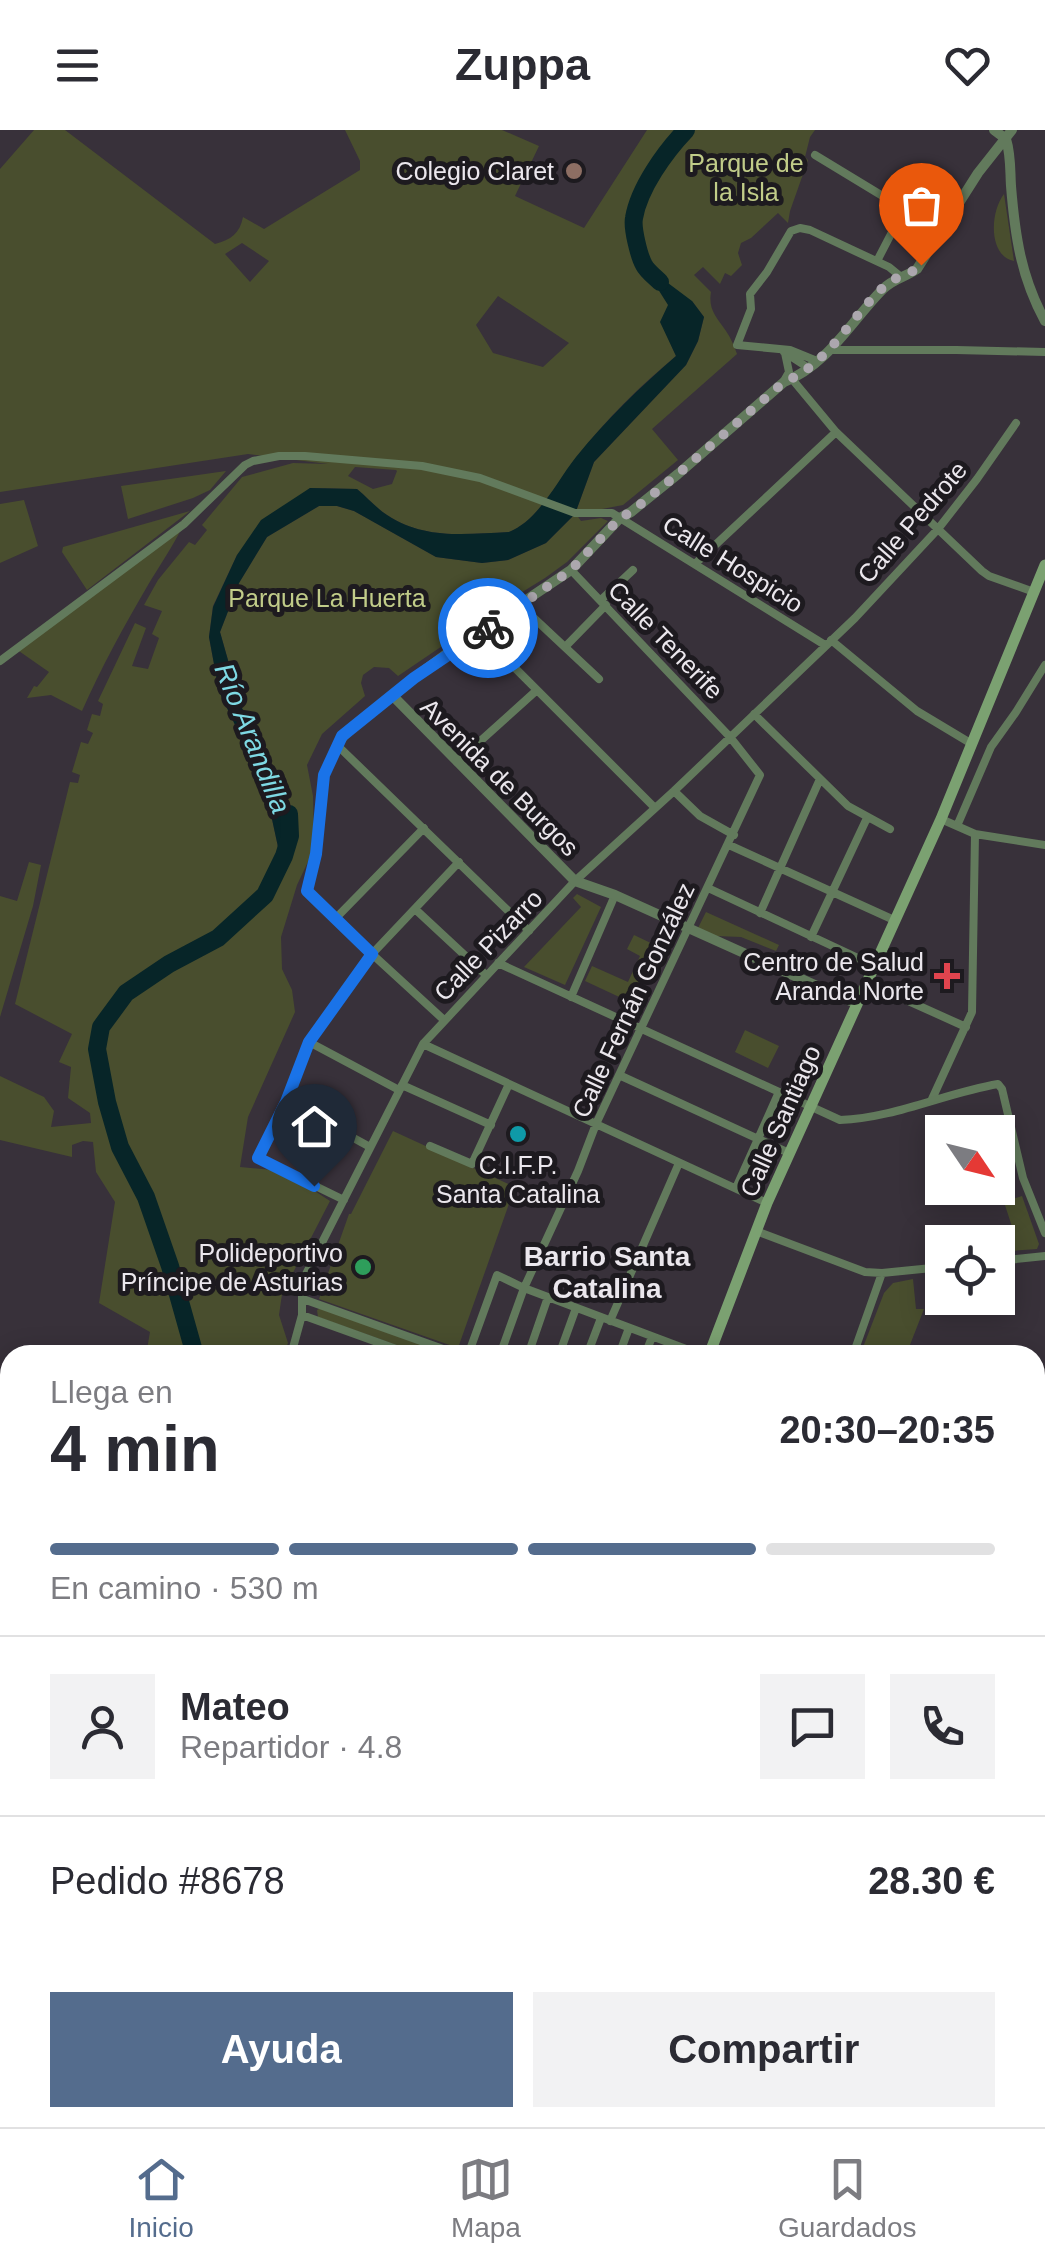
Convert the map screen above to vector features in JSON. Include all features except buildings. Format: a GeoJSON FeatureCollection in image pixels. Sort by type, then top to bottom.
{"type":"FeatureCollection","features":[{"type":"Feature","properties":{"kind":"main road","name":"Calle Santiago"},"geometry":{"type":"LineString","coordinates":[[710,1345],[789,1152],[973,745],[1045,565]]}},
{"type":"Feature","properties":{"kind":"street"},"geometry":{"type":"LineString","coordinates":[[994,130],[1009,135]]}},
{"type":"Feature","properties":{"kind":"street"},"geometry":{"type":"LineString","coordinates":[[444,1020],[307,891],[316,854],[324,775],[337,745],[414,678],[571,570],[620,518],[830,350],[886,286],[913,272],[978,173],[1009,135]]}},
{"type":"Feature","properties":{"kind":"street"},"geometry":{"type":"LineString","coordinates":[[1009,135],[1019,259],[1045,321]]}},
{"type":"Feature","properties":{"kind":"street"},"geometry":{"type":"LineString","coordinates":[[815,155],[904,210],[877,262]]}},
{"type":"Feature","properties":{"kind":"street"},"geometry":{"type":"LineString","coordinates":[[901,219],[936,242]]}},
{"type":"Feature","properties":{"kind":"street"},"geometry":{"type":"LineString","coordinates":[[812,364],[790,350],[737,345],[752,309],[750,294],[768,272],[788,234],[794,229],[810,230],[900,276]]}},
{"type":"Feature","properties":{"kind":"street"},"geometry":{"type":"LineString","coordinates":[[842,335],[853,352]]}},
{"type":"Feature","properties":{"kind":"street"},"geometry":{"type":"LineString","coordinates":[[830,350],[1045,352]]}},
{"type":"Feature","properties":{"kind":"street"},"geometry":{"type":"LineString","coordinates":[[783,351],[788,380],[836,432],[986,574],[1034,592]]}},
{"type":"Feature","properties":{"kind":"street","name":"Calle Pedrote"},"geometry":{"type":"LineString","coordinates":[[828,642],[938,528],[1016,423]]}},
{"type":"Feature","properties":{"kind":"street"},"geometry":{"type":"LineString","coordinates":[[696,563],[836,432]]}},
{"type":"Feature","properties":{"kind":"street"},"geometry":{"type":"LineString","coordinates":[[0,661],[184,524],[253,461],[305,456],[422,466],[474,476],[575,514],[606,512],[620,518]]}},
{"type":"Feature","properties":{"kind":"street","name":"Calle Hospicio"},"geometry":{"type":"LineString","coordinates":[[620,518],[828,642],[918,711],[973,745]]}},
{"type":"Feature","properties":{"kind":"street","name":"Calle Tenerife"},"geometry":{"type":"LineString","coordinates":[[571,570],[730,737]]}},
{"type":"Feature","properties":{"kind":"street"},"geometry":{"type":"LineString","coordinates":[[566,646],[633,570]]}},
{"type":"Feature","properties":{"kind":"street"},"geometry":{"type":"LineString","coordinates":[[521,606],[599,679]]}},
{"type":"Feature","properties":{"kind":"street"},"geometry":{"type":"LineString","coordinates":[[480,634],[655,808]]}},
{"type":"Feature","properties":{"kind":"street","name":"Calle Pizarro"},"geometry":{"type":"LineString","coordinates":[[296,1345],[306,1274],[423,1044],[575,881],[828,642]]}},
{"type":"Feature","properties":{"kind":"street"},"geometry":{"type":"LineString","coordinates":[[957,826],[991,747],[1045,664]]}},
{"type":"Feature","properties":{"kind":"street"},"geometry":{"type":"LineString","coordinates":[[457,762],[537,690]]}},
{"type":"Feature","properties":{"kind":"street","name":"Avenida de Burgos"},"geometry":{"type":"LineString","coordinates":[[393,696],[575,881],[857,1004]]}},
{"type":"Feature","properties":{"kind":"street"},"geometry":{"type":"LineString","coordinates":[[754,714],[848,806],[890,829]]}},
{"type":"Feature","properties":{"kind":"street","name":"Calle Fernán González"},"geometry":{"type":"LineString","coordinates":[[504,1345],[524,1288],[596,1124],[760,775],[730,737]]}},
{"type":"Feature","properties":{"kind":"street"},"geometry":{"type":"LineString","coordinates":[[337,745],[530,931]]}},
{"type":"Feature","properties":{"kind":"street"},"geometry":{"type":"LineString","coordinates":[[760,913],[820,778]]}},
{"type":"Feature","properties":{"kind":"street"},"geometry":{"type":"LineString","coordinates":[[674,791],[700,816],[734,834]]}},
{"type":"Feature","properties":{"kind":"street"},"geometry":{"type":"LineString","coordinates":[[811,936],[868,818]]}},
{"type":"Feature","properties":{"kind":"street"},"geometry":{"type":"LineString","coordinates":[[941,819],[975,834],[1045,845]]}},
{"type":"Feature","properties":{"kind":"street"},"geometry":{"type":"LineString","coordinates":[[337,920],[425,830]]}},
{"type":"Feature","properties":{"kind":"street"},"geometry":{"type":"LineString","coordinates":[[932,1100],[973,1006],[975,834]]}},
{"type":"Feature","properties":{"kind":"street"},"geometry":{"type":"LineString","coordinates":[[729,845],[894,920]]}},
{"type":"Feature","properties":{"kind":"street"},"geometry":{"type":"LineString","coordinates":[[344,1200],[258,1158],[286,1102],[309,1042],[372,954],[459,862]]}},
{"type":"Feature","properties":{"kind":"street"},"geometry":{"type":"LineString","coordinates":[[708,888],[873,966]]}},
{"type":"Feature","properties":{"kind":"street"},"geometry":{"type":"LineString","coordinates":[[571,997],[614,895]]}},
{"type":"Feature","properties":{"kind":"street"},"geometry":{"type":"LineString","coordinates":[[415,909],[486,975]]}},
{"type":"Feature","properties":{"kind":"street"},"geometry":{"type":"LineString","coordinates":[[498,962],[840,1120],[874,1117],[1000,1085],[1023,1178],[1045,1233]]}},
{"type":"Feature","properties":{"kind":"street"},"geometry":{"type":"LineString","coordinates":[[866,982],[966,1027]]}},
{"type":"Feature","properties":{"kind":"street"},"geometry":{"type":"LineString","coordinates":[[309,1042],[491,1125]]}},
{"type":"Feature","properties":{"kind":"street"},"geometry":{"type":"LineString","coordinates":[[423,1044],[768,1202]]}},
{"type":"Feature","properties":{"kind":"street"},"geometry":{"type":"LineString","coordinates":[[619,1075],[789,1152]]}},
{"type":"Feature","properties":{"kind":"street"},"geometry":{"type":"LineString","coordinates":[[430,1146],[472,1164],[509,1084]]}},
{"type":"Feature","properties":{"kind":"street"},"geometry":{"type":"LineString","coordinates":[[736,1188],[779,1092]]}},
{"type":"Feature","properties":{"kind":"street"},"geometry":{"type":"LineString","coordinates":[[286,1102],[370,1148]]}},
{"type":"Feature","properties":{"kind":"street"},"geometry":{"type":"LineString","coordinates":[[592,1345],[680,1163]]}},
{"type":"Feature","properties":{"kind":"street"},"geometry":{"type":"LineString","coordinates":[[756,1231],[865,1272],[925,1269]]}},
{"type":"Feature","properties":{"kind":"street"},"geometry":{"type":"LineString","coordinates":[[1015,1259],[1045,1256]]}},
{"type":"Feature","properties":{"kind":"street"},"geometry":{"type":"LineString","coordinates":[[856,1345],[882,1273]]}},
{"type":"Feature","properties":{"kind":"street"},"geometry":{"type":"LineString","coordinates":[[472,1345],[497,1275],[666,1345]]}},
{"type":"Feature","properties":{"kind":"street"},"geometry":{"type":"LineString","coordinates":[[531,1345],[548,1297]]}},
{"type":"Feature","properties":{"kind":"street"},"geometry":{"type":"LineString","coordinates":[[302,1300],[431,1345]]}},
{"type":"Feature","properties":{"kind":"street"},"geometry":{"type":"LineString","coordinates":[[563,1345],[576,1308]]}},
{"type":"Feature","properties":{"kind":"street"},"geometry":{"type":"LineString","coordinates":[[302,1315],[385,1345]]}},
{"type":"Feature","properties":{"kind":"street"},"geometry":{"type":"LineString","coordinates":[[622,1345],[628,1328]]}},
{"type":"Feature","properties":{"kind":"street"},"geometry":{"type":"LineString","coordinates":[[649,1345],[652,1337]]}},
{"type":"Feature","properties":{"kind":"green space"},"geometry":{"type":"Polygon","coordinates":[[[34,130],[65,130],[215,244],[234,235],[243,217],[264,229],[360,170],[360,161],[345,130],[502,130],[539,146],[515,196],[584,228],[647,130],[815,130],[788,223],[778,213],[741,243],[738,253],[742,265],[731,276],[725,273],[720,284],[703,267],[694,275],[711,292],[714,313],[737,354],[652,429],[678,460],[623,505],[576,514],[581,521],[608,521],[545,578],[398,676],[389,668],[374,667],[363,675],[365,696],[322,734],[307,765],[313,796],[314,849],[297,885],[281,937],[282,969],[292,990],[295,1012],[248,1117],[240,1167],[284,1171],[330,1201],[282,1294],[279,1315],[287,1345],[148,1345],[150,1332],[99,1303],[115,1202],[96,1172],[93,1142],[72,1145],[72,1157],[0,1140],[0,1076],[44,1097],[54,1111],[51,1127],[91,1123],[90,1113],[68,1098],[71,1067],[59,1062],[72,1034],[15,1004],[70,782],[78,783],[80,775],[72,772],[81,742],[88,744],[93,733],[87,730],[92,714],[100,716],[103,704],[98,701],[135,623],[146,628],[132,666],[148,669],[159,638],[152,634],[162,611],[144,605],[158,580],[189,542],[195,545],[207,530],[202,525],[242,477],[293,463],[328,464],[248,454],[0,492],[0,169],[34,130]],[[242,243],[225,254],[250,282],[269,261],[242,243]],[[498,296],[476,325],[493,353],[543,367],[569,343],[498,296]],[[692,301],[669,305],[661,322],[676,356],[612,416],[538,510],[519,527],[509,532],[431,532],[387,515],[357,489],[310,488],[237,555],[213,606],[209,637],[219,691],[253,763],[270,810],[280,856],[290,809],[241,706],[220,632],[239,583],[267,537],[319,506],[337,506],[354,511],[436,557],[482,563],[508,560],[546,543],[575,514],[594,462],[686,365],[704,317],[692,301]],[[355,467],[348,476],[373,489],[392,484],[397,471],[396,470],[355,467]]]}},
{"type":"Feature","properties":{"kind":"green space"},"geometry":{"type":"Polygon","coordinates":[[[1004,194],[1014,261],[999,251],[994,232],[996,211],[1004,194]]]}},
{"type":"Feature","properties":{"kind":"green space"},"geometry":{"type":"Polygon","coordinates":[[[226,471],[210,490],[128,519],[121,486],[226,471]]]}},
{"type":"Feature","properties":{"kind":"green space"},"geometry":{"type":"Polygon","coordinates":[[[24,500],[38,546],[0,563],[0,504],[24,500]]]}},
{"type":"Feature","properties":{"kind":"green space"},"geometry":{"type":"Polygon","coordinates":[[[190,511],[87,590],[62,552],[63,547],[190,511]]]}},
{"type":"Feature","properties":{"kind":"green space"},"geometry":{"type":"Polygon","coordinates":[[[184,524],[82,711],[51,695],[27,698],[49,672],[16,649],[184,524]]]}},
{"type":"Feature","properties":{"kind":"green space"},"geometry":{"type":"Polygon","coordinates":[[[29,862],[41,865],[0,1017],[0,896],[17,901],[29,862]]]}},
{"type":"Feature","properties":{"kind":"green space"},"geometry":{"type":"Polygon","coordinates":[[[577,894],[601,907],[565,985],[524,967],[581,907],[573,898],[577,894]]]}},
{"type":"Feature","properties":{"kind":"green space"},"geometry":{"type":"Polygon","coordinates":[[[706,912],[779,945],[776,951],[741,937],[716,936],[698,928],[706,912]]]}},
{"type":"Feature","properties":{"kind":"green space"},"geometry":{"type":"Polygon","coordinates":[[[634,935],[655,945],[630,1002],[585,981],[592,966],[628,982],[640,956],[627,949],[634,935]]]}},
{"type":"Feature","properties":{"kind":"green space"},"geometry":{"type":"Polygon","coordinates":[[[745,1030],[779,1046],[768,1068],[735,1052],[745,1030]]]}},
{"type":"Feature","properties":{"kind":"green space"},"geometry":{"type":"Polygon","coordinates":[[[393,1131],[515,1187],[459,1345],[319,1299],[351,1214],[393,1131]]]}},
{"type":"Feature","properties":{"kind":"green space"},"geometry":{"type":"Polygon","coordinates":[[[1022,1196],[1039,1244],[1037,1249],[1015,1251],[1015,1225],[1011,1225],[1005,1205],[1015,1205],[1015,1198],[1022,1196]]]}},
{"type":"Feature","properties":{"kind":"green space"},"geometry":{"type":"Polygon","coordinates":[[[913,1279],[916,1309],[924,1309],[910,1345],[864,1345],[884,1293],[893,1283],[913,1279]]]}},
{"type":"Feature","properties":{"kind":"green space"},"geometry":{"type":"Polygon","coordinates":[[[321,1308],[423,1345],[397,1345],[318,1317],[317,1310],[321,1308]]]}},
{"type":"Feature","properties":{"kind":"water","name":"Río Arandilla"},"geometry":{"type":"Polygon","coordinates":[[[642,257],[692,301],[704,317],[698,341],[686,365],[594,462],[575,514],[546,543],[508,560],[482,563],[436,557],[354,511],[319,506],[267,537],[239,583],[220,632],[241,706],[290,809],[290,836],[284,856],[280,856],[270,810],[253,763],[219,691],[209,637],[213,607],[237,555],[261,520],[310,488],[357,489],[387,515],[431,532],[509,532],[520,526],[538,509],[599,430],[676,356],[660,322],[668,305],[644,267],[642,257]]]}},
{"type":"Feature","properties":{"kind":"waterway","name":"Río Arandilla"},"geometry":{"type":"LineString","coordinates":[[660,282],[642,261],[634,218],[654,171],[686,130]]}},
{"type":"Feature","properties":{"kind":"waterway","name":"Río Arandilla"},"geometry":{"type":"LineString","coordinates":[[192,1345],[146,1197],[120,1147],[107,1102],[97,1049],[101,1027],[126,993],[218,938],[265,895],[290,836],[289,814]]}},
{"type":"Feature","properties":{"kind":"way so far"},"geometry":{"type":"LineString","coordinates":[[488,628],[571,570],[620,518],[678,474],[784,382],[830,350],[886,286],[921,265]]}},
{"type":"Feature","properties":{"kind":"place","name":"Colegio Claret"},"geometry":{"type":"Point","coordinates":[574,171]}},
{"type":"Feature","properties":{"kind":"place","name":"Centro de Salud Aranda Norte"},"geometry":{"type":"Point","coordinates":[947,976]}},
{"type":"Feature","properties":{"kind":"place","name":"C.I.F.P. Santa Catalina"},"geometry":{"type":"Point","coordinates":[518,1134]}},
{"type":"Feature","properties":{"kind":"place","name":"Polideportivo Príncipe de Asturias"},"geometry":{"type":"Point","coordinates":[363,1267]}},
{"type":"Feature","properties":{"kind":"district","name":"Barrio Santa Catalina"},"geometry":{"type":"Point","coordinates":[607,1272]}},
{"type":"Feature","properties":{"kind":"route"},"geometry":{"type":"LineString","coordinates":[[314,1186],[258,1158],[286,1102],[309,1042],[372,954],[307,891],[316,854],[324,775],[342,736],[414,678],[488,628]]}},
{"type":"Feature","properties":{"kind":"park label","name":"Parque de la Isla"},"geometry":{"type":"Point","coordinates":[746,178]}},
{"type":"Feature","properties":{"kind":"park label","name":"Parque La Huerta"},"geometry":{"type":"Point","coordinates":[327,598]}}]}
